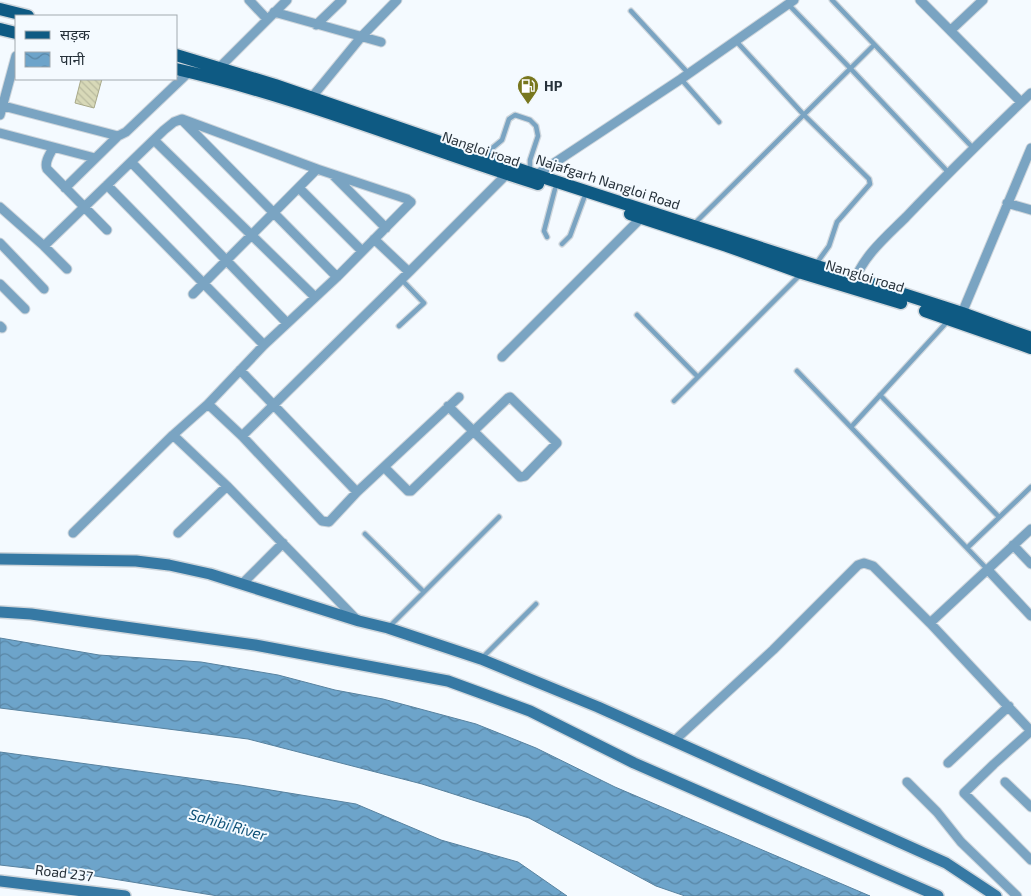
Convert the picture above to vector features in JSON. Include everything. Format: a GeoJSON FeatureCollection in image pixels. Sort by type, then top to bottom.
{"type":"FeatureCollection","features":[{"type":"Feature","properties":{"kind":"main road"},"geometry":{"type":"LineString","coordinates":[[0,9],[22,15]]}},
{"type":"Feature","properties":{"kind":"main road"},"geometry":{"type":"LineString","coordinates":[[0,29],[15,33]]}},
{"type":"Feature","properties":{"kind":"main road","name":"Najafgarh Nangloi Road"},"geometry":{"type":"LineString","coordinates":[[178,56],[219,68],[243,81],[312,97],[483,156],[533,177],[694,225],[815,266],[854,283],[962,313],[1031,338]]}},
{"type":"Feature","properties":{"kind":"main road","name":"Nangloi road"},"geometry":{"type":"LineString","coordinates":[[178,69],[243,81],[507,174],[533,177],[555,189],[802,273],[854,283],[1031,348]]}},
{"type":"Feature","properties":{"kind":"street"},"geometry":{"type":"LineString","coordinates":[[249,0],[267,20]]}},
{"type":"Feature","properties":{"kind":"street"},"geometry":{"type":"LineString","coordinates":[[219,68],[287,0]]}},
{"type":"Feature","properties":{"kind":"street"},"geometry":{"type":"LineString","coordinates":[[316,25],[342,0]]}},
{"type":"Feature","properties":{"kind":"street"},"geometry":{"type":"LineString","coordinates":[[312,97],[362,36],[397,0]]}},
{"type":"Feature","properties":{"kind":"street"},"geometry":{"type":"LineString","coordinates":[[951,30],[983,0]]}},
{"type":"Feature","properties":{"kind":"street"},"geometry":{"type":"LineString","coordinates":[[533,177],[681,80],[791,2]]}},
{"type":"Feature","properties":{"kind":"street"},"geometry":{"type":"LineString","coordinates":[[926,2],[1022,102]]}},
{"type":"Feature","properties":{"kind":"street"},"geometry":{"type":"LineString","coordinates":[[274,12],[381,42]]}},
{"type":"Feature","properties":{"kind":"street"},"geometry":{"type":"LineString","coordinates":[[15,60],[1,109],[118,136]]}},
{"type":"Feature","properties":{"kind":"street"},"geometry":{"type":"LineString","coordinates":[[65,188],[118,136],[126,132],[190,72]]}},
{"type":"Feature","properties":{"kind":"street"},"geometry":{"type":"LineString","coordinates":[[854,283],[862,266],[872,253],[948,172],[1031,94]]}},
{"type":"Feature","properties":{"kind":"street"},"geometry":{"type":"LineString","coordinates":[[182,120],[337,277]]}},
{"type":"Feature","properties":{"kind":"street"},"geometry":{"type":"LineString","coordinates":[[44,246],[154,140],[174,122],[182,120],[410,201],[409,206],[337,277],[264,345],[208,404],[174,434],[73,533]]}},
{"type":"Feature","properties":{"kind":"street"},"geometry":{"type":"LineString","coordinates":[[0,133],[95,158]]}},
{"type":"Feature","properties":{"kind":"street"},"geometry":{"type":"LineString","coordinates":[[154,140],[314,297]]}},
{"type":"Feature","properties":{"kind":"street"},"geometry":{"type":"LineString","coordinates":[[54,148],[45,166],[50,174],[107,230]]}},
{"type":"Feature","properties":{"kind":"street"},"geometry":{"type":"LineString","coordinates":[[962,313],[1031,148]]}},
{"type":"Feature","properties":{"kind":"street"},"geometry":{"type":"LineString","coordinates":[[131,162],[288,323]]}},
{"type":"Feature","properties":{"kind":"street"},"geometry":{"type":"LineString","coordinates":[[193,294],[318,169]]}},
{"type":"Feature","properties":{"kind":"street"},"geometry":{"type":"LineString","coordinates":[[332,174],[386,228]]}},
{"type":"Feature","properties":{"kind":"street"},"geometry":{"type":"LineString","coordinates":[[242,436],[507,174]]}},
{"type":"Feature","properties":{"kind":"street"},"geometry":{"type":"LineString","coordinates":[[107,185],[264,345]]}},
{"type":"Feature","properties":{"kind":"street"},"geometry":{"type":"LineString","coordinates":[[299,188],[362,252]]}},
{"type":"Feature","properties":{"kind":"street"},"geometry":{"type":"LineString","coordinates":[[1007,203],[1031,210]]}},
{"type":"Feature","properties":{"kind":"street"},"geometry":{"type":"LineString","coordinates":[[0,207],[67,269]]}},
{"type":"Feature","properties":{"kind":"street"},"geometry":{"type":"LineString","coordinates":[[502,357],[640,218]]}},
{"type":"Feature","properties":{"kind":"street"},"geometry":{"type":"LineString","coordinates":[[374,239],[409,272]]}},
{"type":"Feature","properties":{"kind":"street"},"geometry":{"type":"LineString","coordinates":[[0,244],[44,289]]}},
{"type":"Feature","properties":{"kind":"street"},"geometry":{"type":"LineString","coordinates":[[0,284],[25,308]]}},
{"type":"Feature","properties":{"kind":"street"},"geometry":{"type":"LineString","coordinates":[[240,370],[357,492]]}},
{"type":"Feature","properties":{"kind":"street"},"geometry":{"type":"LineString","coordinates":[[208,404],[242,436],[322,521],[329,522],[357,492],[459,397]]}},
{"type":"Feature","properties":{"kind":"street"},"geometry":{"type":"LineString","coordinates":[[384,467],[408,491],[411,491],[474,432],[510,397],[557,443],[522,478],[520,477],[474,432],[448,406]]}},
{"type":"Feature","properties":{"kind":"street"},"geometry":{"type":"LineString","coordinates":[[174,434],[283,542],[359,621]]}},
{"type":"Feature","properties":{"kind":"street"},"geometry":{"type":"LineString","coordinates":[[178,533],[227,486]]}},
{"type":"Feature","properties":{"kind":"street"},"geometry":{"type":"LineString","coordinates":[[930,623],[1031,528]]}},
{"type":"Feature","properties":{"kind":"street"},"geometry":{"type":"LineString","coordinates":[[242,584],[283,542]]}},
{"type":"Feature","properties":{"kind":"street"},"geometry":{"type":"LineString","coordinates":[[1013,545],[1031,564]]}},
{"type":"Feature","properties":{"kind":"street"},"geometry":{"type":"LineString","coordinates":[[0,559],[136,561],[188,568],[359,621],[388,628],[481,659],[582,700],[946,863],[996,896]]}},
{"type":"Feature","properties":{"kind":"street"},"geometry":{"type":"LineString","coordinates":[[674,741],[773,650],[861,563],[868,563],[930,623],[1031,731],[964,793],[1031,860]]}},
{"type":"Feature","properties":{"kind":"street"},"geometry":{"type":"LineString","coordinates":[[988,570],[1031,616]]}},
{"type":"Feature","properties":{"kind":"street"},"geometry":{"type":"LineString","coordinates":[[0,612],[31,614],[246,643],[448,681],[530,711],[634,763],[938,896]]}},
{"type":"Feature","properties":{"kind":"street"},"geometry":{"type":"LineString","coordinates":[[948,763],[1008,706]]}},
{"type":"Feature","properties":{"kind":"street"},"geometry":{"type":"LineString","coordinates":[[907,782],[937,812],[962,842],[1017,896]]}},
{"type":"Feature","properties":{"kind":"street"},"geometry":{"type":"LineString","coordinates":[[1004,782],[1031,807]]}},
{"type":"Feature","properties":{"kind":"street","name":"Road 237"},"geometry":{"type":"LineString","coordinates":[[0,880],[61,892],[125,896]]}},
{"type":"Feature","properties":{"kind":"lane"},"geometry":{"type":"LineString","coordinates":[[832,0],[974,148]]}},
{"type":"Feature","properties":{"kind":"lane"},"geometry":{"type":"LineString","coordinates":[[791,2],[948,172]]}},
{"type":"Feature","properties":{"kind":"lane"},"geometry":{"type":"LineString","coordinates":[[631,11],[689,74]]}},
{"type":"Feature","properties":{"kind":"lane"},"geometry":{"type":"LineString","coordinates":[[735,40],[804,115],[868,177],[870,182],[837,222],[829,246],[815,266]]}},
{"type":"Feature","properties":{"kind":"lane"},"geometry":{"type":"LineString","coordinates":[[694,225],[874,45]]}},
{"type":"Feature","properties":{"kind":"lane"},"geometry":{"type":"LineString","coordinates":[[681,80],[719,122]]}},
{"type":"Feature","properties":{"kind":"lane"},"geometry":{"type":"LineString","coordinates":[[483,156],[502,140],[509,119],[515,114],[530,120],[536,126],[538,136],[530,160],[533,177]]}},
{"type":"Feature","properties":{"kind":"lane"},"geometry":{"type":"LineString","coordinates":[[547,237],[544,231],[555,189]]}},
{"type":"Feature","properties":{"kind":"lane"},"geometry":{"type":"LineString","coordinates":[[562,244],[570,236],[584,198]]}},
{"type":"Feature","properties":{"kind":"lane"},"geometry":{"type":"LineString","coordinates":[[674,401],[802,273]]}},
{"type":"Feature","properties":{"kind":"lane"},"geometry":{"type":"LineString","coordinates":[[399,326],[424,302],[401,279]]}},
{"type":"Feature","properties":{"kind":"lane"},"geometry":{"type":"LineString","coordinates":[[637,315],[698,377]]}},
{"type":"Feature","properties":{"kind":"lane"},"geometry":{"type":"LineString","coordinates":[[852,426],[949,319]]}},
{"type":"Feature","properties":{"kind":"lane"},"geometry":{"type":"LineString","coordinates":[[797,371],[852,426],[988,570]]}},
{"type":"Feature","properties":{"kind":"lane"},"geometry":{"type":"LineString","coordinates":[[880,395],[999,517]]}},
{"type":"Feature","properties":{"kind":"lane"},"geometry":{"type":"LineString","coordinates":[[967,548],[1031,487]]}},
{"type":"Feature","properties":{"kind":"lane"},"geometry":{"type":"LineString","coordinates":[[388,628],[499,518]]}},
{"type":"Feature","properties":{"kind":"lane"},"geometry":{"type":"LineString","coordinates":[[366,534],[424,592]]}},
{"type":"Feature","properties":{"kind":"lane"},"geometry":{"type":"LineString","coordinates":[[481,659],[536,604]]}},
{"type":"Feature","properties":{"kind":"water"},"geometry":{"type":"Polygon","coordinates":[[[0,638],[99,655],[201,662],[278,675],[335,690],[383,699],[476,724],[536,748],[615,787],[870,896],[685,896],[656,886],[529,818],[422,784],[248,739],[0,708],[0,638]]]}},
{"type":"Feature","properties":{"kind":"water","name":"Sahibi River"},"geometry":{"type":"Polygon","coordinates":[[[0,752],[240,785],[356,804],[441,840],[518,862],[567,896],[218,896],[95,876],[0,865],[0,752]]]}},
{"type":"Feature","properties":{"kind":"building"},"geometry":{"type":"Polygon","coordinates":[[[81,80],[102,80],[94,108],[75,103],[81,80]]]}},
{"type":"Feature","properties":{"kind":"place","name":"HP"},"geometry":{"type":"Point","coordinates":[528,105]}}]}
